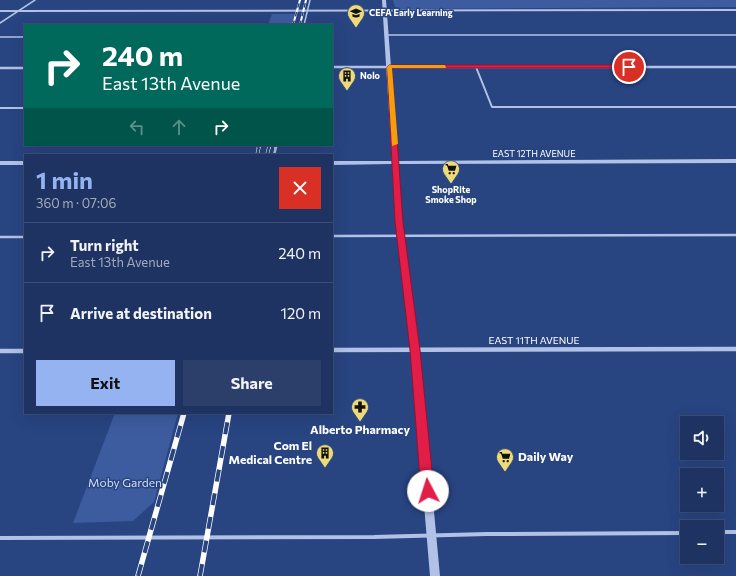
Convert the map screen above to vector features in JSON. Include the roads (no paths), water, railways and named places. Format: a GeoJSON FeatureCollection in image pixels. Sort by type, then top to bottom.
{"type":"FeatureCollection","features":[{"type":"Feature","properties":{"kind":"street"},"geometry":{"type":"LineString","coordinates":[[384,0],[401,236],[415,350],[435,576]]}},
{"type":"Feature","properties":{"kind":"street"},"geometry":{"type":"LineString","coordinates":[[0,11],[736,10]]}},
{"type":"Feature","properties":{"kind":"street"},"geometry":{"type":"LineString","coordinates":[[333,67],[736,66]]}},
{"type":"Feature","properties":{"kind":"street"},"geometry":{"type":"LineString","coordinates":[[0,68],[24,68]]}},
{"type":"Feature","properties":{"kind":"street","name":"EAST 12TH AVENUE"},"geometry":{"type":"LineString","coordinates":[[333,163],[736,161]]}},
{"type":"Feature","properties":{"kind":"street"},"geometry":{"type":"LineString","coordinates":[[0,163],[24,163]]}},
{"type":"Feature","properties":{"kind":"street","name":"EAST 11TH AVENUE"},"geometry":{"type":"LineString","coordinates":[[333,350],[736,349]]}},
{"type":"Feature","properties":{"kind":"street"},"geometry":{"type":"LineString","coordinates":[[0,352],[24,351]]}},
{"type":"Feature","properties":{"kind":"lane"},"geometry":{"type":"LineString","coordinates":[[0,23],[35,0]]}},
{"type":"Feature","properties":{"kind":"lane"},"geometry":{"type":"LineString","coordinates":[[304,24],[310,0]]}},
{"type":"Feature","properties":{"kind":"lane"},"geometry":{"type":"LineString","coordinates":[[386,35],[736,35]]}},
{"type":"Feature","properties":{"kind":"lane"},"geometry":{"type":"LineString","coordinates":[[0,37],[24,37]]}},
{"type":"Feature","properties":{"kind":"lane"},"geometry":{"type":"LineString","coordinates":[[476,67],[492,107],[736,107]]}},
{"type":"Feature","properties":{"kind":"lane"},"geometry":{"type":"LineString","coordinates":[[0,108],[24,108]]}},
{"type":"Feature","properties":{"kind":"lane"},"geometry":{"type":"LineString","coordinates":[[333,236],[736,235]]}},
{"type":"Feature","properties":{"kind":"lane"},"geometry":{"type":"LineString","coordinates":[[0,237],[24,237]]}},
{"type":"Feature","properties":{"kind":"lane"},"geometry":{"type":"LineString","coordinates":[[0,538],[680,532]]}},
{"type":"Feature","properties":{"kind":"lane"},"geometry":{"type":"LineString","coordinates":[[724,532],[736,532]]}},
{"type":"Feature","properties":{"kind":"railway"},"geometry":{"type":"LineString","coordinates":[[293,24],[300,0]]}},
{"type":"Feature","properties":{"kind":"railway"},"geometry":{"type":"LineString","coordinates":[[300,24],[306,0]]}},
{"type":"Feature","properties":{"kind":"railway"},"geometry":{"type":"LineString","coordinates":[[257,154],[259,147]]}},
{"type":"Feature","properties":{"kind":"railway"},"geometry":{"type":"LineString","coordinates":[[267,154],[269,147]]}},
{"type":"Feature","properties":{"kind":"railway"},"geometry":{"type":"LineString","coordinates":[[138,576],[184,414]]}},
{"type":"Feature","properties":{"kind":"railway"},"geometry":{"type":"LineString","coordinates":[[200,576],[229,414]]}},
{"type":"Feature","properties":{"kind":"place","name":"CEFA Early Learning"},"geometry":{"type":"Point","coordinates":[356,28]}},
{"type":"Feature","properties":{"kind":"place","name":"Nolo"},"geometry":{"type":"Point","coordinates":[347,91]}},
{"type":"Feature","properties":{"kind":"place","name":"ShopRite Smoke Shop"},"geometry":{"type":"Point","coordinates":[451,184]}},
{"type":"Feature","properties":{"kind":"place","name":"Alberto Pharmacy"},"geometry":{"type":"Point","coordinates":[360,422]}},
{"type":"Feature","properties":{"kind":"place","name":"Com El Medical Centre"},"geometry":{"type":"Point","coordinates":[325,468]}},
{"type":"Feature","properties":{"kind":"place","name":"Daily Way"},"geometry":{"type":"Point","coordinates":[505,472]}},
{"type":"Feature","properties":{"kind":"park label","name":"Moby Garden"},"geometry":{"type":"Point","coordinates":[125,483]}}]}
